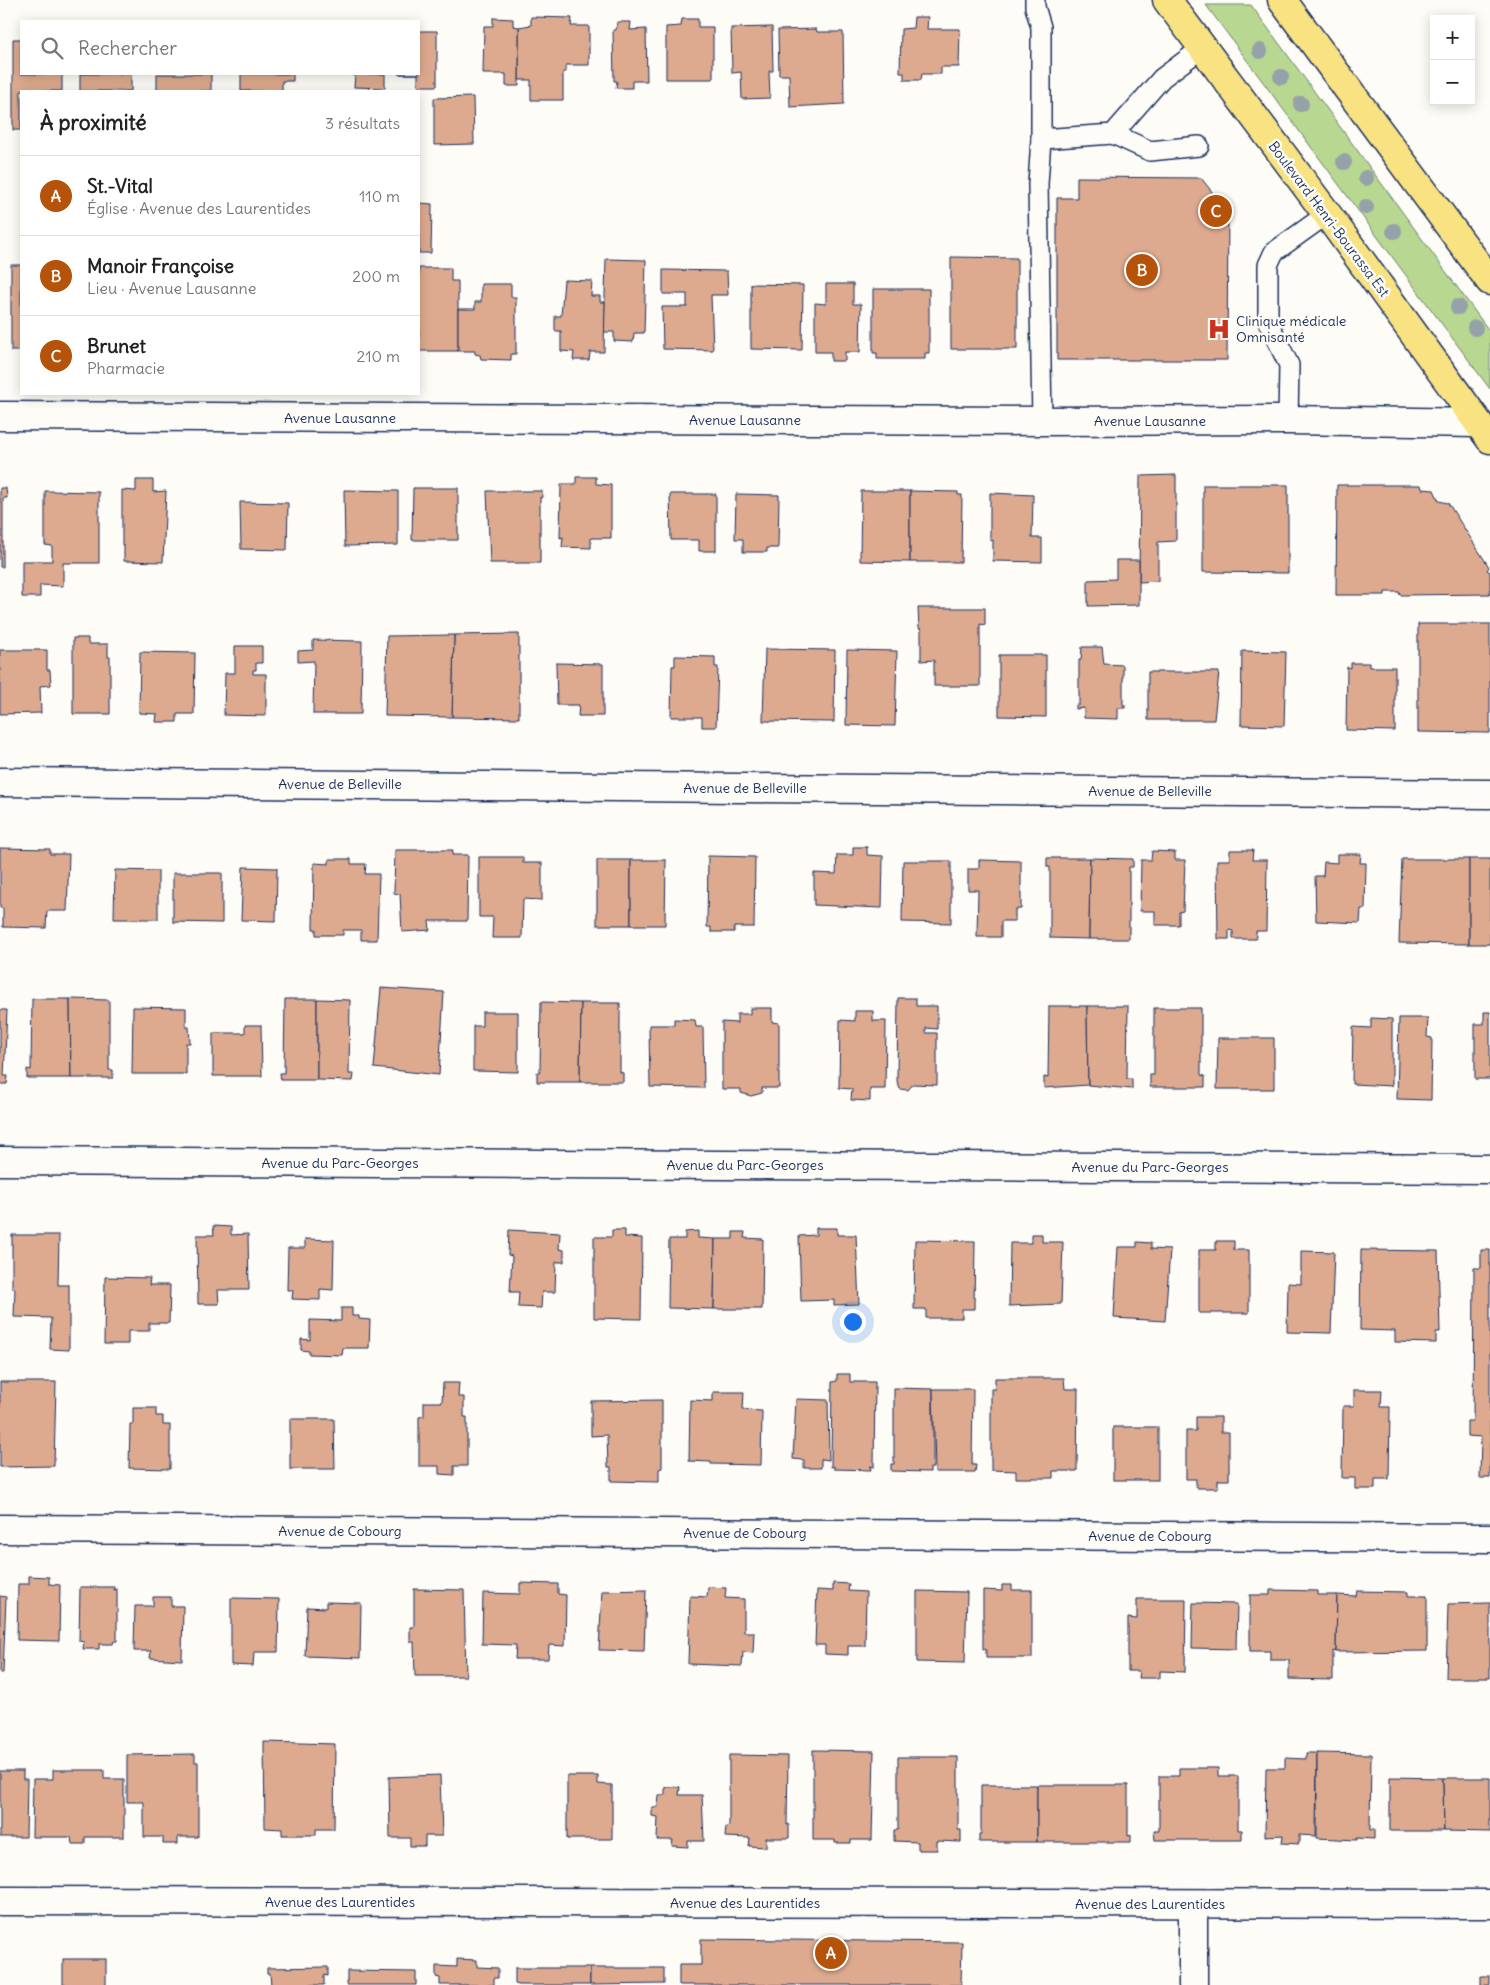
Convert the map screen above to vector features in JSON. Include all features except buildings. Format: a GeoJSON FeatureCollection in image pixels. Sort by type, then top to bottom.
{"type":"FeatureCollection","features":[{"type":"Feature","properties":{"kind":"main road","name":"Boulevard Henri-Bourassa Est"},"geometry":{"type":"LineString","coordinates":[[1167,0],[1486,429]]}},
{"type":"Feature","properties":{"kind":"main road"},"geometry":{"type":"LineString","coordinates":[[1282,0],[1490,281]]}},
{"type":"Feature","properties":{"kind":"street","name":"Avenue Lausanne"},"geometry":{"type":"LineString","coordinates":[[0,416],[1042,421],[1288,420],[1486,429]]}},
{"type":"Feature","properties":{"kind":"street","name":"Avenue de Belleville"},"geometry":{"type":"LineString","coordinates":[[0,782],[1490,794]]}},
{"type":"Feature","properties":{"kind":"street","name":"Avenue du Parc-Georges"},"geometry":{"type":"LineString","coordinates":[[0,1161],[1490,1168]]}},
{"type":"Feature","properties":{"kind":"street","name":"Avenue de Cobourg"},"geometry":{"type":"LineString","coordinates":[[0,1528],[1490,1538]]}},
{"type":"Feature","properties":{"kind":"street","name":"Avenue des Laurentides"},"geometry":{"type":"LineString","coordinates":[[0,1901],[1490,1904]]}},
{"type":"Feature","properties":{"kind":"street"},"geometry":{"type":"LineString","coordinates":[[1192,1985],[1193,1904]]}},
{"type":"Feature","properties":{"kind":"lane"},"geometry":{"type":"LineString","coordinates":[[1035,0],[1035,7],[1041,27],[1041,139],[1038,184],[1042,421]]}},
{"type":"Feature","properties":{"kind":"lane"},"geometry":{"type":"LineString","coordinates":[[1113,134],[1162,78],[1202,48]]}},
{"type":"Feature","properties":{"kind":"lane"},"geometry":{"type":"LineString","coordinates":[[1041,139],[1113,134],[1150,151],[1198,146]]}},
{"type":"Feature","properties":{"kind":"lane"},"geometry":{"type":"LineString","coordinates":[[1288,420],[1289,365],[1268,322],[1268,266],[1274,252],[1326,214]]}},
{"type":"Feature","properties":{"kind":"green space"},"geometry":{"type":"Polygon","coordinates":[[[1206,5],[1251,5],[1490,332],[1490,389],[1206,5]]]}},
{"type":"Feature","properties":{"kind":"place","name":"Brunet"},"geometry":{"type":"Point","coordinates":[1216,211]}},
{"type":"Feature","properties":{"kind":"place","name":"Manoir Françoise"},"geometry":{"type":"Point","coordinates":[1142,270]}},
{"type":"Feature","properties":{"kind":"place","name":"Clinique médicale Omnisanté"},"geometry":{"type":"Point","coordinates":[1219,329]}},
{"type":"Feature","properties":{"kind":"place","name":"St.-Vital"},"geometry":{"type":"Point","coordinates":[831,1953]}}]}
